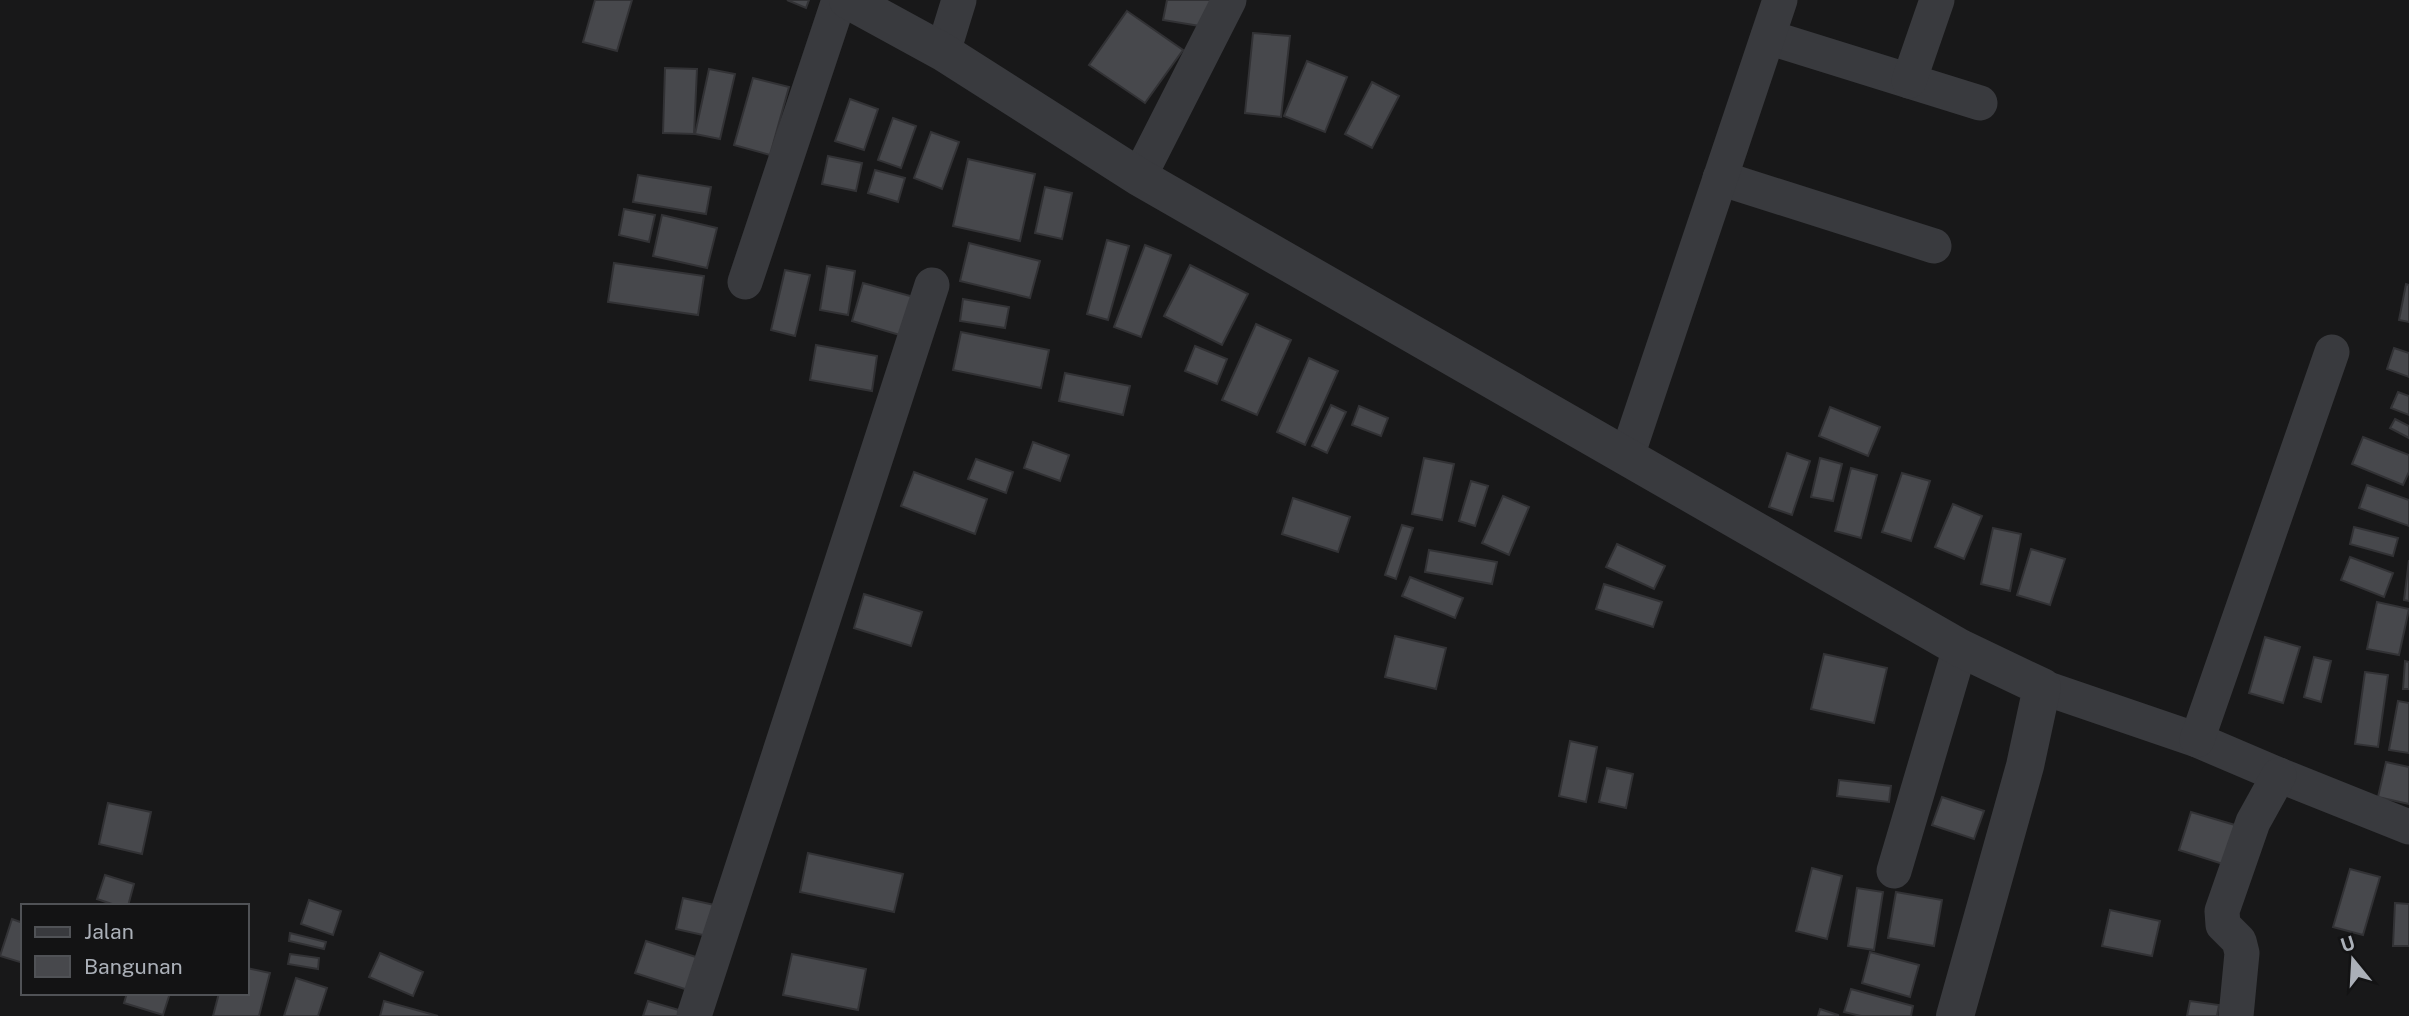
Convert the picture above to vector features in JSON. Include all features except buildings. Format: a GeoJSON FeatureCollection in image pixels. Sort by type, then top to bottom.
{"type":"FeatureCollection","features":[{"type":"Feature","properties":{"kind":"street"},"geometry":{"type":"LineString","coordinates":[[745,282],[839,0]]}},
{"type":"Feature","properties":{"kind":"street"},"geometry":{"type":"LineString","coordinates":[[848,0],[943,52],[1139,177],[1960,648],[2042,687],[2197,740],[2409,827]]}},
{"type":"Feature","properties":{"kind":"street"},"geometry":{"type":"LineString","coordinates":[[943,52],[959,0]]}},
{"type":"Feature","properties":{"kind":"street"},"geometry":{"type":"LineString","coordinates":[[1139,177],[1229,0]]}},
{"type":"Feature","properties":{"kind":"street"},"geometry":{"type":"LineString","coordinates":[[1626,456],[1780,0]]}},
{"type":"Feature","properties":{"kind":"street"},"geometry":{"type":"LineString","coordinates":[[1909,81],[1937,0]]}},
{"type":"Feature","properties":{"kind":"street"},"geometry":{"type":"LineString","coordinates":[[1768,37],[1980,103]]}},
{"type":"Feature","properties":{"kind":"street"},"geometry":{"type":"LineString","coordinates":[[1720,178],[1934,246]]}},
{"type":"Feature","properties":{"kind":"street"},"geometry":{"type":"LineString","coordinates":[[694,1016],[932,285]]}},
{"type":"Feature","properties":{"kind":"street"},"geometry":{"type":"LineString","coordinates":[[2197,740],[2332,352]]}},
{"type":"Feature","properties":{"kind":"street"},"geometry":{"type":"LineString","coordinates":[[1894,871],[1960,648]]}},
{"type":"Feature","properties":{"kind":"street"},"geometry":{"type":"LineString","coordinates":[[1955,1016],[2025,766],[2042,687]]}},
{"type":"Feature","properties":{"kind":"street"},"geometry":{"type":"LineString","coordinates":[[2236,1016],[2242,953],[2239,941],[2223,925],[2222,911],[2253,822],[2279,775]]}}]}
